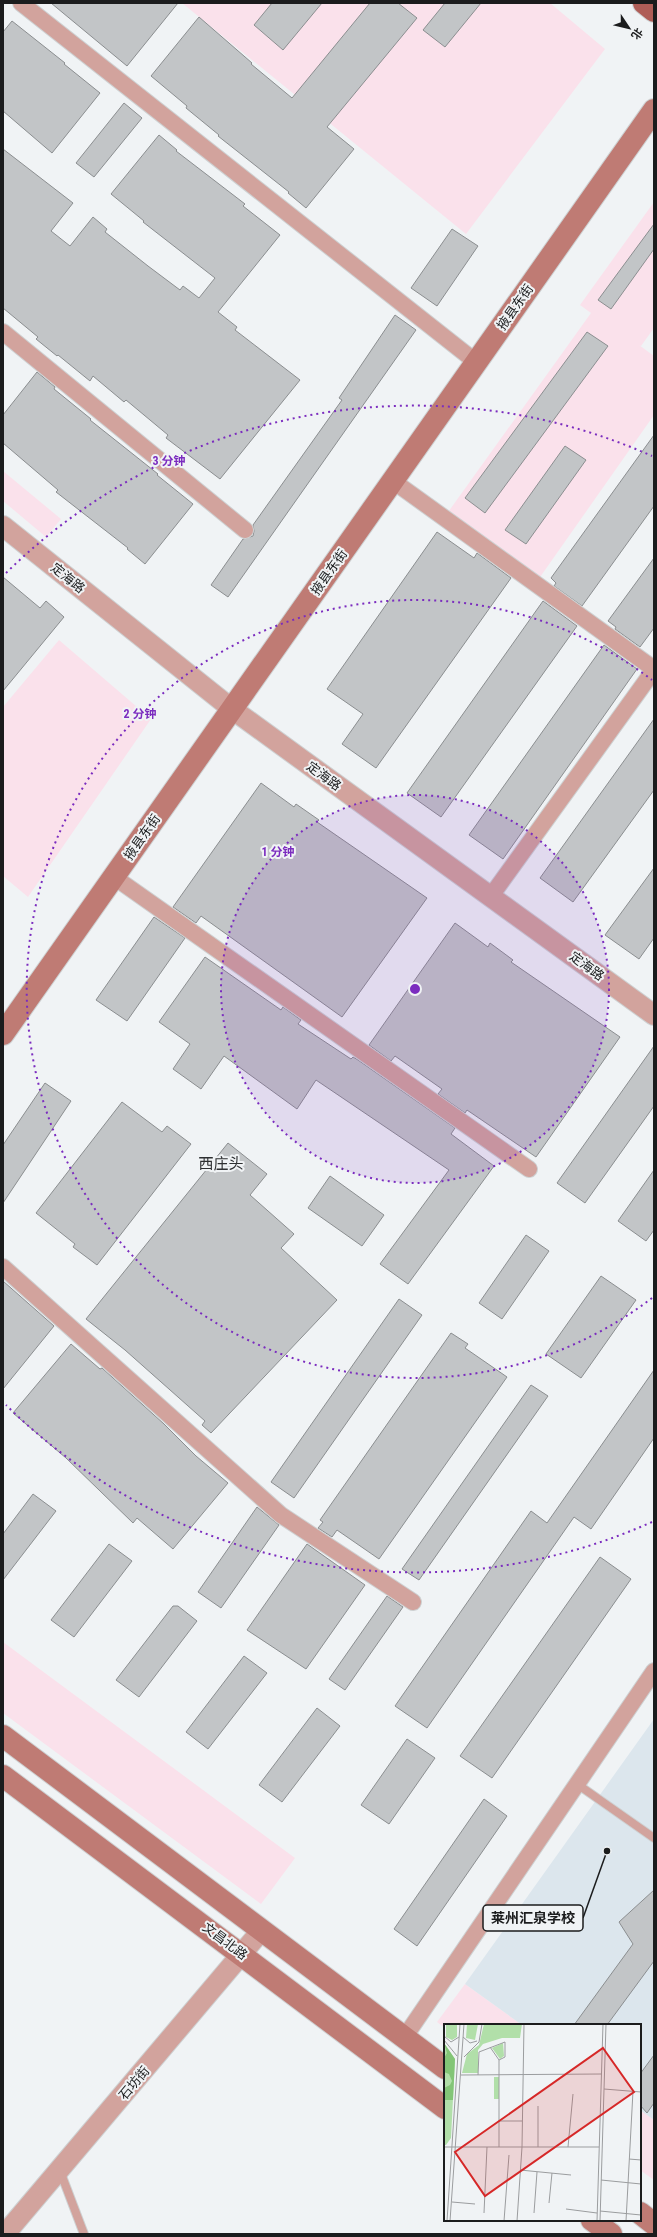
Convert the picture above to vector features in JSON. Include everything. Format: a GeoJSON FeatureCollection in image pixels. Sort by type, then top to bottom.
{"type":"FeatureCollection","features":[{"type":"Feature","properties":{"kind":"main road"},"geometry":{"type":"LineString","coordinates":[[644,3],[654,11]]}},
{"type":"Feature","properties":{"kind":"main road","name":"掖县东街"},"geometry":{"type":"LineString","coordinates":[[3,1034],[654,110]]}},
{"type":"Feature","properties":{"kind":"main road"},"geometry":{"type":"LineString","coordinates":[[3,1736],[444,2067]]}},
{"type":"Feature","properties":{"kind":"main road","name":"文昌北路"},"geometry":{"type":"LineString","coordinates":[[3,1776],[444,2107]]}},
{"type":"Feature","properties":{"kind":"main road"},"geometry":{"type":"LineString","coordinates":[[641,2214],[654,2224]]}},
{"type":"Feature","properties":{"kind":"main road"},"geometry":{"type":"LineString","coordinates":[[593,2221],[611,2234]]}},
{"type":"Feature","properties":{"kind":"street"},"geometry":{"type":"LineString","coordinates":[[21,3],[476,362]]}},
{"type":"Feature","properties":{"kind":"street"},"geometry":{"type":"LineString","coordinates":[[3,332],[244,530]]}},
{"type":"Feature","properties":{"kind":"street"},"geometry":{"type":"LineString","coordinates":[[393,481],[654,669],[491,896]]}},
{"type":"Feature","properties":{"kind":"street","name":"定海路"},"geometry":{"type":"LineString","coordinates":[[5,532],[232,709],[654,1015]]}},
{"type":"Feature","properties":{"kind":"street"},"geometry":{"type":"LineString","coordinates":[[114,877],[529,1169]]}},
{"type":"Feature","properties":{"kind":"street"},"geometry":{"type":"LineString","coordinates":[[3,1267],[281,1514],[413,1602]]}},
{"type":"Feature","properties":{"kind":"street"},"geometry":{"type":"LineString","coordinates":[[404,2038],[654,1671]]}},
{"type":"Feature","properties":{"kind":"street","name":"石坊街"},"geometry":{"type":"LineString","coordinates":[[6,2229],[59,2170],[261,1931]]}},
{"type":"Feature","properties":{"kind":"lane"},"geometry":{"type":"LineString","coordinates":[[577,1784],[654,1838]]}},
{"type":"Feature","properties":{"kind":"lane"},"geometry":{"type":"LineString","coordinates":[[59,2170],[84,2234]]}},
{"type":"Feature","properties":{"kind":"shaded area"},"geometry":{"type":"Polygon","coordinates":[[[182,3],[550,3],[605,49],[466,234],[182,3]]]}},
{"type":"Feature","properties":{"kind":"shaded area"},"geometry":{"type":"Polygon","coordinates":[[[654,202],[654,328],[641,346],[639,345],[654,356],[654,415],[538,580],[446,515],[591,313],[580,305],[654,202]]]}},
{"type":"Feature","properties":{"kind":"shaded area"},"geometry":{"type":"Polygon","coordinates":[[[3,471],[61,519],[46,537],[3,501],[3,471]]]}},
{"type":"Feature","properties":{"kind":"shaded area"},"geometry":{"type":"Polygon","coordinates":[[[59,640],[151,719],[28,897],[3,876],[3,707],[59,640]]]}},
{"type":"Feature","properties":{"kind":"shaded area"},"geometry":{"type":"Polygon","coordinates":[[[3,1642],[295,1858],[261,1904],[3,1713],[3,1642]]]}},
{"type":"Feature","properties":{"kind":"shaded area"},"geometry":{"type":"Polygon","coordinates":[[[654,1719],[654,2120],[641,2111],[641,2024],[521,2024],[465,1984],[654,1719]]]}},
{"type":"Feature","properties":{"kind":"shaded area"},"geometry":{"type":"Polygon","coordinates":[[[465,1984],[521,2024],[444,2024],[444,2027],[437,2022],[465,1984]]]}},
{"type":"Feature","properties":{"kind":"shaded area"},"geometry":{"type":"Polygon","coordinates":[[[641,2111],[654,2120],[654,2180],[641,2171],[641,2111]]]}},
{"type":"Feature","properties":{"kind":"building"},"geometry":{"type":"Polygon","coordinates":[[[51,3],[178,3],[127,66],[51,3]]]}},
{"type":"Feature","properties":{"kind":"building"},"geometry":{"type":"Polygon","coordinates":[[[272,3],[322,3],[283,50],[254,25],[272,3]]]}},
{"type":"Feature","properties":{"kind":"building"},"geometry":{"type":"Polygon","coordinates":[[[370,3],[398,3],[417,18],[327,127],[354,149],[306,208],[288,193],[289,192],[218,136],[219,135],[186,108],[187,106],[151,76],[199,17],[252,63],[251,64],[292,98],[370,3]]]}},
{"type":"Feature","properties":{"kind":"building"},"geometry":{"type":"Polygon","coordinates":[[[445,3],[481,3],[445,47],[423,30],[445,3]]]}},
{"type":"Feature","properties":{"kind":"building"},"geometry":{"type":"Polygon","coordinates":[[[12,21],[100,93],[52,153],[3,111],[3,32],[12,21]]]}},
{"type":"Feature","properties":{"kind":"building"},"geometry":{"type":"Polygon","coordinates":[[[124,103],[142,118],[94,177],[76,163],[124,103]]]}},
{"type":"Feature","properties":{"kind":"building"},"geometry":{"type":"Polygon","coordinates":[[[159,135],[177,150],[176,151],[245,204],[243,206],[280,235],[218,312],[237,327],[235,330],[300,380],[220,479],[166,438],[168,435],[126,400],[124,402],[93,376],[90,381],[58,355],[57,356],[36,339],[38,337],[3,308],[3,149],[73,203],[51,231],[70,246],[93,217],[107,229],[105,232],[148,266],[180,290],[183,286],[199,298],[215,278],[143,222],[144,221],[111,194],[159,135]]]}},
{"type":"Feature","properties":{"kind":"building"},"geometry":{"type":"Polygon","coordinates":[[[654,224],[654,249],[611,309],[598,300],[654,224]]]}},
{"type":"Feature","properties":{"kind":"building"},"geometry":{"type":"Polygon","coordinates":[[[452,229],[478,246],[437,306],[411,288],[452,229]]]}},
{"type":"Feature","properties":{"kind":"building"},"geometry":{"type":"Polygon","coordinates":[[[395,315],[416,330],[228,597],[211,585],[243,539],[253,536],[253,525],[342,400],[339,398],[395,315]]]}},
{"type":"Feature","properties":{"kind":"building"},"geometry":{"type":"Polygon","coordinates":[[[587,332],[608,346],[485,513],[465,498],[587,332]]]}},
{"type":"Feature","properties":{"kind":"building"},"geometry":{"type":"Polygon","coordinates":[[[37,372],[55,387],[54,389],[91,419],[90,420],[193,504],[145,564],[127,549],[128,548],[56,492],[58,490],[3,443],[3,415],[37,372]]]}},
{"type":"Feature","properties":{"kind":"building"},"geometry":{"type":"Polygon","coordinates":[[[654,435],[654,506],[582,606],[554,586],[556,583],[551,578],[654,435]]]}},
{"type":"Feature","properties":{"kind":"building"},"geometry":{"type":"Polygon","coordinates":[[[565,446],[586,460],[526,544],[505,530],[565,446]]]}},
{"type":"Feature","properties":{"kind":"building"},"geometry":{"type":"Polygon","coordinates":[[[437,532],[474,558],[477,553],[511,578],[376,768],[342,744],[363,714],[327,689],[437,532]]]}},
{"type":"Feature","properties":{"kind":"building"},"geometry":{"type":"Polygon","coordinates":[[[654,558],[654,628],[640,647],[615,629],[616,627],[608,621],[654,558]]]}},
{"type":"Feature","properties":{"kind":"building"},"geometry":{"type":"Polygon","coordinates":[[[3,577],[40,608],[46,601],[64,617],[3,691],[3,577]]]}},
{"type":"Feature","properties":{"kind":"building"},"geometry":{"type":"Polygon","coordinates":[[[543,601],[577,626],[441,817],[407,793],[543,601]]]}},
{"type":"Feature","properties":{"kind":"building"},"geometry":{"type":"Polygon","coordinates":[[[604,645],[637,669],[503,859],[469,835],[604,645]]]}},
{"type":"Feature","properties":{"kind":"building"},"geometry":{"type":"Polygon","coordinates":[[[654,719],[654,790],[573,902],[540,878],[654,719]]]}},
{"type":"Feature","properties":{"kind":"building"},"geometry":{"type":"Polygon","coordinates":[[[261,783],[294,807],[296,804],[319,820],[317,822],[427,898],[342,1017],[201,916],[196,923],[173,907],[261,783]]]}},
{"type":"Feature","properties":{"kind":"building"},"geometry":{"type":"Polygon","coordinates":[[[654,868],[654,938],[639,959],[605,935],[654,868]]]}},
{"type":"Feature","properties":{"kind":"building"},"geometry":{"type":"Polygon","coordinates":[[[154,917],[185,938],[127,1021],[96,1000],[154,917]]]}},
{"type":"Feature","properties":{"kind":"building"},"geometry":{"type":"Polygon","coordinates":[[[455,923],[488,947],[490,943],[513,960],[511,962],[620,1037],[536,1157],[467,1110],[465,1113],[438,1094],[442,1089],[395,1056],[391,1061],[369,1045],[455,923]]]}},
{"type":"Feature","properties":{"kind":"building"},"geometry":{"type":"Polygon","coordinates":[[[205,957],[281,1010],[283,1007],[301,1020],[298,1024],[351,1059],[353,1057],[358,1060],[455,1128],[451,1134],[494,1166],[408,1284],[380,1264],[449,1170],[316,1080],[297,1109],[224,1056],[201,1089],[173,1069],[190,1044],[159,1022],[205,957]]]}},
{"type":"Feature","properties":{"kind":"building"},"geometry":{"type":"Polygon","coordinates":[[[654,1046],[654,1106],[585,1203],[557,1183],[654,1046]]]}},
{"type":"Feature","properties":{"kind":"building"},"geometry":{"type":"Polygon","coordinates":[[[45,1083],[71,1101],[3,1203],[3,1145],[45,1083]]]}},
{"type":"Feature","properties":{"kind":"building"},"geometry":{"type":"Polygon","coordinates":[[[122,1102],[162,1132],[167,1126],[191,1144],[97,1265],[73,1247],[75,1244],[36,1213],[122,1102]]]}},
{"type":"Feature","properties":{"kind":"building"},"geometry":{"type":"Polygon","coordinates":[[[228,1143],[267,1174],[250,1195],[294,1234],[281,1248],[337,1300],[211,1433],[202,1425],[205,1421],[125,1350],[86,1319],[228,1143]]]}},
{"type":"Feature","properties":{"kind":"building"},"geometry":{"type":"Polygon","coordinates":[[[654,1170],[654,1230],[646,1241],[618,1221],[654,1170]]]}},
{"type":"Feature","properties":{"kind":"building"},"geometry":{"type":"Polygon","coordinates":[[[330,1176],[384,1215],[362,1246],[308,1208],[330,1176]]]}},
{"type":"Feature","properties":{"kind":"building"},"geometry":{"type":"Polygon","coordinates":[[[526,1235],[549,1251],[502,1319],[479,1303],[526,1235]]]}},
{"type":"Feature","properties":{"kind":"building"},"geometry":{"type":"Polygon","coordinates":[[[601,1276],[636,1300],[581,1378],[546,1354],[601,1276]]]}},
{"type":"Feature","properties":{"kind":"building"},"geometry":{"type":"Polygon","coordinates":[[[3,1281],[54,1326],[3,1389],[3,1281]]]}},
{"type":"Feature","properties":{"kind":"building"},"geometry":{"type":"Polygon","coordinates":[[[399,1299],[422,1315],[294,1498],[271,1482],[399,1299]]]}},
{"type":"Feature","properties":{"kind":"building"},"geometry":{"type":"Polygon","coordinates":[[[451,1333],[468,1344],[465,1348],[507,1377],[379,1559],[337,1530],[332,1537],[318,1528],[323,1522],[320,1520],[451,1333]]]}},
{"type":"Feature","properties":{"kind":"building"},"geometry":{"type":"Polygon","coordinates":[[[71,1344],[100,1369],[102,1368],[164,1424],[196,1456],[228,1483],[173,1549],[137,1518],[133,1523],[66,1458],[13,1413],[71,1344]]]}},
{"type":"Feature","properties":{"kind":"building"},"geometry":{"type":"Polygon","coordinates":[[[654,1370],[654,1438],[591,1529],[574,1517],[427,1728],[395,1706],[531,1511],[547,1523],[654,1370]]]}},
{"type":"Feature","properties":{"kind":"building"},"geometry":{"type":"Polygon","coordinates":[[[531,1385],[548,1396],[419,1580],[402,1569],[531,1385]]]}},
{"type":"Feature","properties":{"kind":"building"},"geometry":{"type":"Polygon","coordinates":[[[33,1494],[56,1511],[3,1580],[3,1534],[33,1494]]]}},
{"type":"Feature","properties":{"kind":"building"},"geometry":{"type":"Polygon","coordinates":[[[257,1507],[279,1525],[221,1608],[198,1592],[257,1507]]]}},
{"type":"Feature","properties":{"kind":"building"},"geometry":{"type":"Polygon","coordinates":[[[109,1544],[132,1561],[74,1637],[51,1620],[109,1544]]]}},
{"type":"Feature","properties":{"kind":"building"},"geometry":{"type":"Polygon","coordinates":[[[307,1544],[365,1585],[306,1669],[247,1630],[307,1544]]]}},
{"type":"Feature","properties":{"kind":"building"},"geometry":{"type":"Polygon","coordinates":[[[600,1557],[631,1579],[492,1778],[460,1756],[600,1557]]]}},
{"type":"Feature","properties":{"kind":"building"},"geometry":{"type":"Polygon","coordinates":[[[387,1596],[403,1607],[345,1690],[329,1679],[387,1596]]]}},
{"type":"Feature","properties":{"kind":"building"},"geometry":{"type":"Polygon","coordinates":[[[173,1606],[178,1606],[197,1621],[139,1697],[116,1680],[173,1606]]]}},
{"type":"Feature","properties":{"kind":"building"},"geometry":{"type":"Polygon","coordinates":[[[244,1656],[267,1673],[208,1749],[186,1732],[244,1656]]]}},
{"type":"Feature","properties":{"kind":"building"},"geometry":{"type":"Polygon","coordinates":[[[317,1708],[340,1726],[282,1802],[259,1785],[317,1708]]]}},
{"type":"Feature","properties":{"kind":"building"},"geometry":{"type":"Polygon","coordinates":[[[407,1739],[435,1758],[389,1824],[361,1805],[407,1739]]]}},
{"type":"Feature","properties":{"kind":"building"},"geometry":{"type":"Polygon","coordinates":[[[484,1799],[507,1816],[417,1946],[394,1929],[484,1799]]]}},
{"type":"Feature","properties":{"kind":"building"},"geometry":{"type":"Polygon","coordinates":[[[654,1890],[654,1961],[608,2024],[575,2024],[633,1944],[619,1922],[654,1890]]]}},
{"type":"Feature","properties":{"kind":"building"},"geometry":{"type":"Polygon","coordinates":[[[654,2055],[654,2103],[647,2113],[641,2106],[641,2073],[654,2055]]]}},
{"type":"Feature","properties":{"kind":"place","name":"莱州汇泉学校"},"geometry":{"type":"Point","coordinates":[607,1851]}},
{"type":"Feature","properties":{"kind":"district","name":"西庄头"},"geometry":{"type":"Point","coordinates":[221,1164]}}]}
